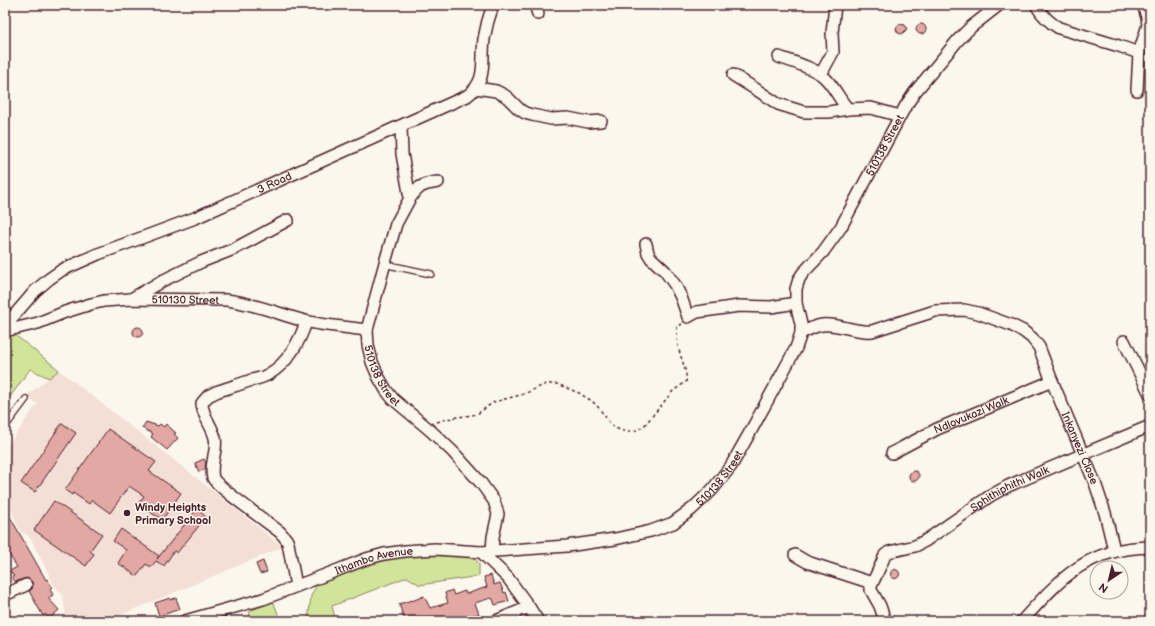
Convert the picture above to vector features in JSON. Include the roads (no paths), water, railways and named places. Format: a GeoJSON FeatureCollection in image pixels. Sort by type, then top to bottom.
{"type":"FeatureCollection","features":[{"type":"Feature","properties":{"kind":"street"},"geometry":{"type":"LineString","coordinates":[[493,5],[485,34],[482,74],[476,88],[496,91],[508,98],[518,109],[532,115],[551,119],[568,118],[588,122],[601,121]]}},
{"type":"Feature","properties":{"kind":"street"},"geometry":{"type":"LineString","coordinates":[[821,74],[833,52],[832,33],[835,5]]}},
{"type":"Feature","properties":{"kind":"street","name":"510138 Street"},"geometry":{"type":"LineString","coordinates":[[438,182],[426,184],[420,187],[410,198],[396,224],[384,264],[367,330],[368,345],[372,362],[382,383],[393,399],[426,427],[452,452],[481,483],[494,501],[498,514],[493,537],[487,551],[567,546],[615,539],[651,531],[673,523],[692,509],[712,490],[731,466],[792,357],[800,339],[801,324],[796,303],[796,289],[799,279],[823,252],[841,227],[900,116],[915,92],[958,40],[999,5]]}},
{"type":"Feature","properties":{"kind":"street"},"geometry":{"type":"LineString","coordinates":[[1036,5],[1043,16],[1050,23],[1059,28],[1139,53]]}},
{"type":"Feature","properties":{"kind":"street"},"geometry":{"type":"LineString","coordinates":[[1137,90],[1139,53],[1148,25],[1143,5]]}},
{"type":"Feature","properties":{"kind":"street"},"geometry":{"type":"LineString","coordinates":[[779,56],[815,70],[821,74],[828,81],[840,100],[848,109]]}},
{"type":"Feature","properties":{"kind":"street"},"geometry":{"type":"LineString","coordinates":[[733,75],[778,104],[804,112],[829,112],[871,108],[900,116]]}},
{"type":"Feature","properties":{"kind":"street","name":"3 Road"},"geometry":{"type":"LineString","coordinates":[[5,326],[34,291],[62,270],[98,254],[195,218],[401,127],[467,96],[476,88]]}},
{"type":"Feature","properties":{"kind":"street"},"geometry":{"type":"LineString","coordinates":[[401,127],[402,154],[410,198]]}},
{"type":"Feature","properties":{"kind":"street"},"geometry":{"type":"LineString","coordinates":[[131,299],[174,274],[234,249],[288,220]]}},
{"type":"Feature","properties":{"kind":"street"},"geometry":{"type":"LineString","coordinates":[[646,244],[651,258],[665,271],[675,285],[688,317],[697,312],[739,306],[771,307],[796,303]]}},
{"type":"Feature","properties":{"kind":"street","name":"510130 Street"},"geometry":{"type":"LineString","coordinates":[[5,331],[38,323],[90,304],[104,301],[131,299],[226,300],[250,304],[306,322],[367,330]]}},
{"type":"Feature","properties":{"kind":"street","name":"Inkanyezi Close"},"geometry":{"type":"LineString","coordinates":[[801,333],[813,327],[822,325],[865,332],[935,311],[964,310],[988,317],[1023,331],[1032,338],[1039,347],[1095,483],[1105,513],[1114,550]]}},
{"type":"Feature","properties":{"kind":"street"},"geometry":{"type":"LineString","coordinates":[[296,586],[290,551],[286,539],[280,532],[228,493],[215,481],[212,472],[215,440],[214,433],[203,413],[202,403],[208,396],[216,392],[269,375],[278,368],[287,359],[296,346],[306,322]]}},
{"type":"Feature","properties":{"kind":"street"},"geometry":{"type":"LineString","coordinates":[[1124,341],[1150,394]]}},
{"type":"Feature","properties":{"kind":"street","name":"Ndlovukazi Walk"},"geometry":{"type":"LineString","coordinates":[[892,454],[938,429],[1052,381]]}},
{"type":"Feature","properties":{"kind":"street","name":"Sphithiphithi Walk"},"geometry":{"type":"LineString","coordinates":[[872,583],[880,569],[885,555],[889,552],[915,546],[1001,489],[1150,426]]}},
{"type":"Feature","properties":{"kind":"street"},"geometry":{"type":"LineString","coordinates":[[1022,621],[1065,576],[1088,561],[1114,550],[1150,546]]}},
{"type":"Feature","properties":{"kind":"street","name":"Ithambo Avenue"},"geometry":{"type":"LineString","coordinates":[[185,621],[252,602],[366,559],[384,554],[435,549],[487,551]]}},
{"type":"Feature","properties":{"kind":"street"},"geometry":{"type":"LineString","coordinates":[[487,551],[538,621]]}},
{"type":"Feature","properties":{"kind":"street"},"geometry":{"type":"LineString","coordinates":[[795,555],[807,562],[872,583],[872,590],[885,621]]}},
{"type":"Feature","properties":{"kind":"street"},"geometry":{"type":"LineString","coordinates":[[5,595],[26,585]]}},
{"type":"Feature","properties":{"kind":"street"},"geometry":{"type":"LineString","coordinates":[[496,621],[529,607]]}},
{"type":"Feature","properties":{"kind":"lane"},"geometry":{"type":"LineString","coordinates":[[384,264],[431,274]]}},
{"type":"Feature","properties":{"kind":"lane"},"geometry":{"type":"LineString","coordinates":[[5,427],[26,399]]}},
{"type":"Feature","properties":{"kind":"lane"},"geometry":{"type":"LineString","coordinates":[[1144,621],[1150,618]]}},
{"type":"Feature","properties":{"kind":"place","name":"Windy Heights Primary School"},"geometry":{"type":"Point","coordinates":[127,513]}}]}
